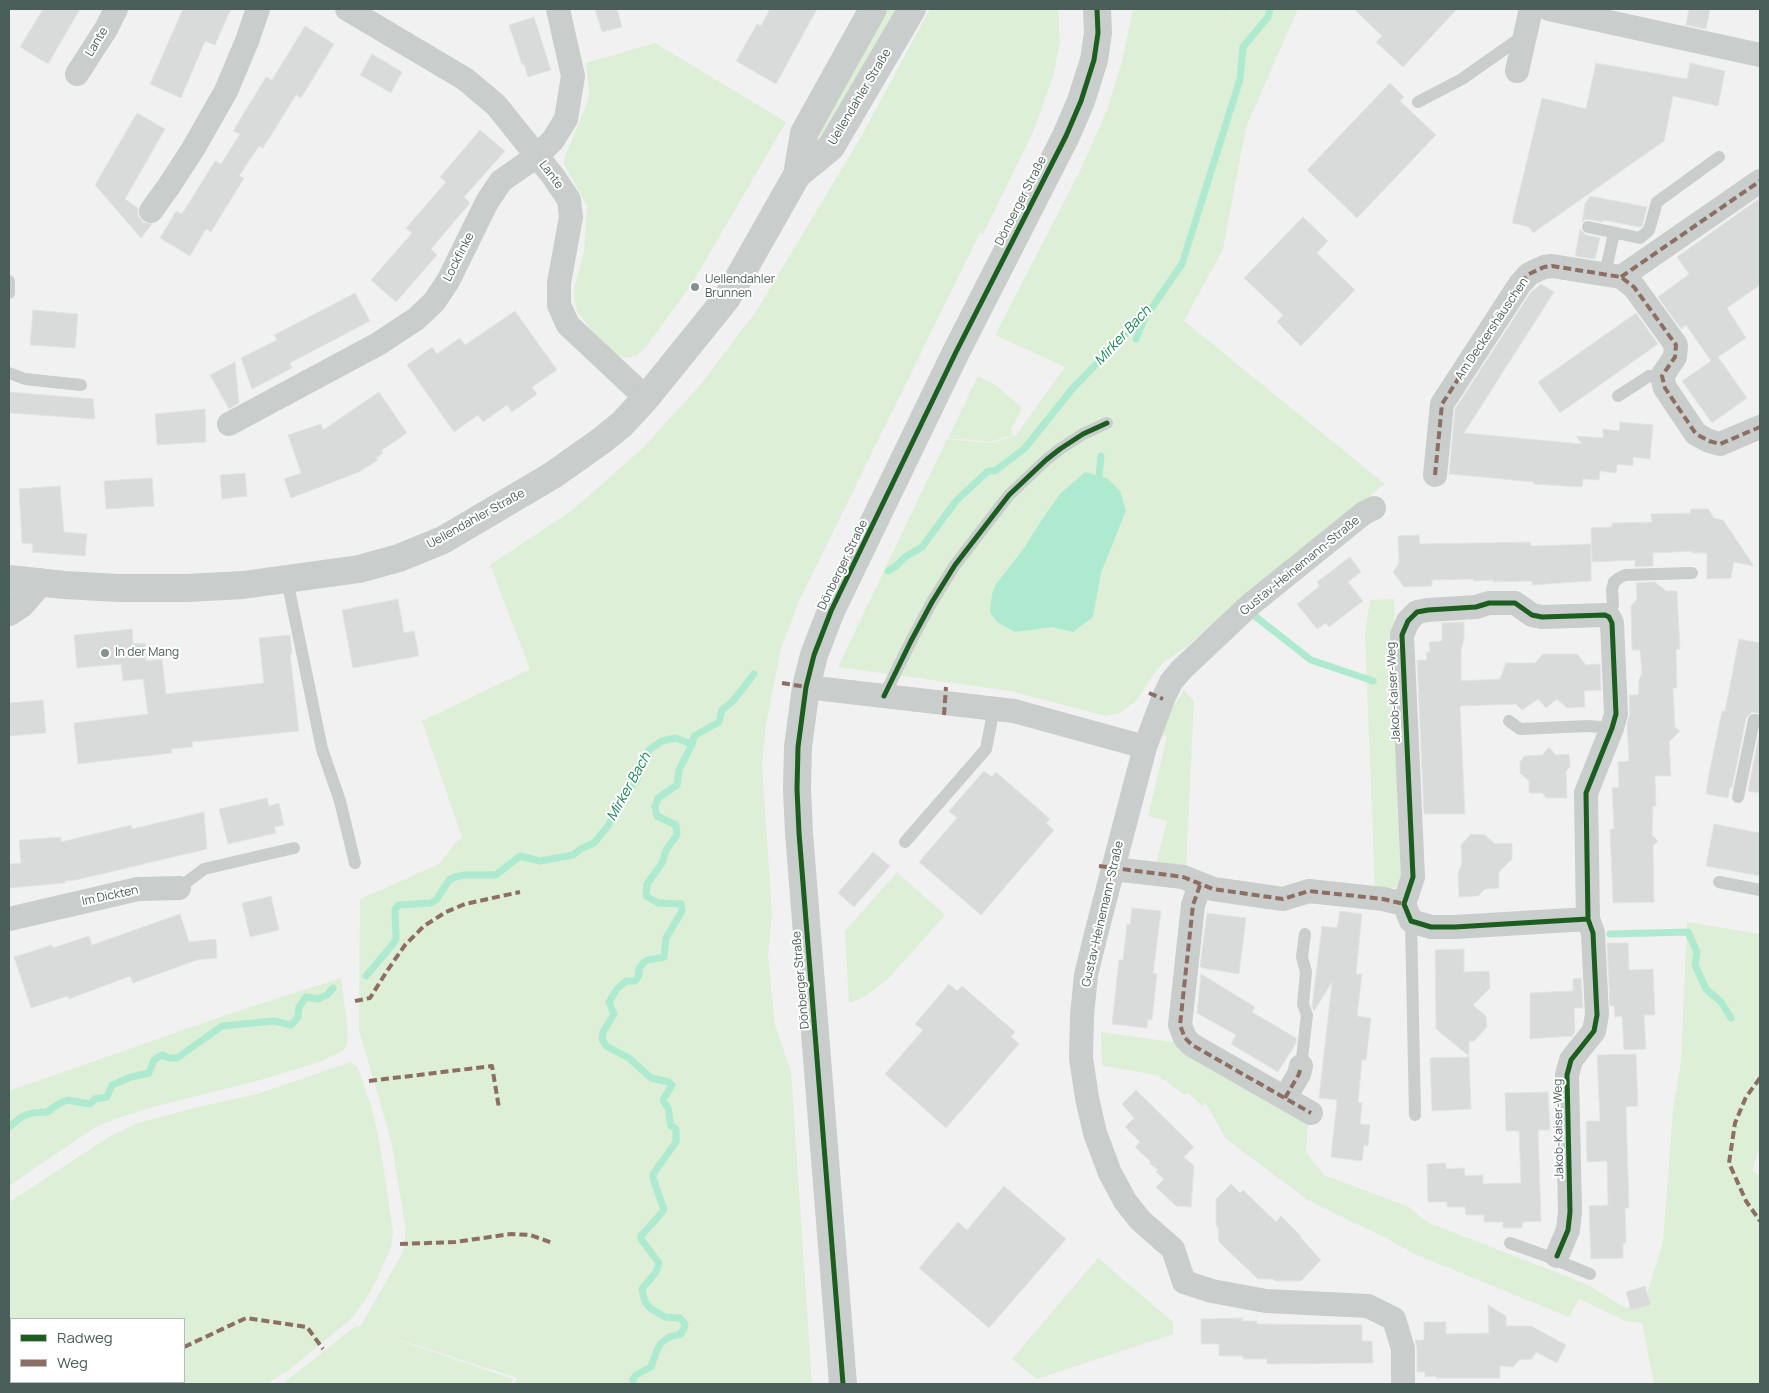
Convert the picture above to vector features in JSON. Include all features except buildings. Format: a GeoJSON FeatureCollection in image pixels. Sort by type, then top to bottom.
{"type":"FeatureCollection","features":[{"type":"Feature","properties":{"kind":"street","name":"Lante"},"geometry":{"type":"LineString","coordinates":[[78,74],[116,9]]}},
{"type":"Feature","properties":{"kind":"street"},"geometry":{"type":"LineString","coordinates":[[151,211],[170,186],[193,149],[226,90],[247,41],[258,9]]}},
{"type":"Feature","properties":{"kind":"street","name":"Lante"},"geometry":{"type":"LineString","coordinates":[[347,9],[466,79],[496,105],[553,176],[569,200],[571,217],[559,283],[559,305],[568,325],[646,398]]}},
{"type":"Feature","properties":{"kind":"street","name":"Lockfinke"},"geometry":{"type":"LineString","coordinates":[[229,424],[378,344],[416,319],[434,302],[448,281],[487,202],[501,181],[537,156],[553,140],[566,119],[573,76],[558,9]]}},
{"type":"Feature","properties":{"kind":"street","name":"Uellendahler Straße"},"geometry":{"type":"LineString","coordinates":[[9,579],[118,588],[188,588],[287,580],[359,568],[399,558],[443,540],[553,475],[622,424],[646,398],[726,299],[796,175],[804,133],[873,9]]}},
{"type":"Feature","properties":{"kind":"street","name":"Uellendahler Straße"},"geometry":{"type":"LineString","coordinates":[[796,175],[831,147],[912,9]]}},
{"type":"Feature","properties":{"kind":"street","name":"Dönberger Straße"},"geometry":{"type":"LineString","coordinates":[[843,1384],[799,832],[798,747],[806,687],[814,655],[831,611],[956,352],[1066,136],[1081,102],[1094,60],[1098,33],[1098,9]]}},
{"type":"Feature","properties":{"kind":"street"},"geometry":{"type":"LineString","coordinates":[[1517,72],[1531,9]]}},
{"type":"Feature","properties":{"kind":"street"},"geometry":{"type":"LineString","coordinates":[[1549,9],[1760,55]]}},
{"type":"Feature","properties":{"kind":"street"},"geometry":{"type":"LineString","coordinates":[[1760,181],[1613,276],[1634,287],[1676,345],[1675,357],[1662,376],[1665,388],[1696,434],[1720,444],[1760,427]]}},
{"type":"Feature","properties":{"kind":"street","name":"Am Deckershäuschen"},"geometry":{"type":"LineString","coordinates":[[1436,475],[1442,404],[1520,284],[1526,270],[1552,266],[1613,276]]}},
{"type":"Feature","properties":{"kind":"street","name":"Gustav-Heinemann-Straße"},"geometry":{"type":"LineString","coordinates":[[1374,508],[1364,513],[1251,604],[1181,670],[1171,682],[1145,748],[1086,975],[1082,1015],[1081,1058],[1087,1098],[1095,1132],[1110,1172],[1125,1201],[1140,1220],[1173,1249],[1184,1282],[1212,1291],[1266,1301],[1368,1306],[1394,1319],[1404,1349],[1404,1384]]}},
{"type":"Feature","properties":{"kind":"street"},"geometry":{"type":"LineString","coordinates":[[9,612],[21,604],[40,582]]}},
{"type":"Feature","properties":{"kind":"street","name":"Jakob-Kaiser-Weg"},"geometry":{"type":"LineString","coordinates":[[1408,912],[1413,877],[1402,648],[1402,635],[1408,621],[1417,612],[1476,607],[1489,602],[1515,603],[1532,614],[1542,617],[1605,615],[1609,617],[1612,623],[1616,714],[1586,793],[1588,919],[1594,933],[1597,1015],[1594,1031],[1571,1060],[1567,1075],[1570,1212],[1568,1230],[1556,1256]]}},
{"type":"Feature","properties":{"kind":"street"},"geometry":{"type":"LineString","coordinates":[[806,687],[1014,711],[1145,748]]}},
{"type":"Feature","properties":{"kind":"street"},"geometry":{"type":"LineString","coordinates":[[1113,869],[1183,877],[1200,885],[1213,888],[1283,899],[1309,891],[1383,899],[1431,927],[1588,919]]}},
{"type":"Feature","properties":{"kind":"street"},"geometry":{"type":"LineString","coordinates":[[1200,885],[1193,904],[1180,1025],[1184,1038],[1192,1045],[1311,1113]]}},
{"type":"Feature","properties":{"kind":"street","name":"Im Dickten"},"geometry":{"type":"LineString","coordinates":[[9,919],[138,889],[179,888]]}},
{"type":"Feature","properties":{"kind":"street"},"geometry":{"type":"LineString","coordinates":[[1285,1098],[1299,1074],[1301,1066]]}},
{"type":"Feature","properties":{"kind":"lane"},"geometry":{"type":"LineString","coordinates":[[1418,102],[1462,79],[1525,35]]}},
{"type":"Feature","properties":{"kind":"lane"},"geometry":{"type":"LineString","coordinates":[[1588,227],[1640,238],[1649,230],[1657,202],[1719,157]]}},
{"type":"Feature","properties":{"kind":"lane"},"geometry":{"type":"LineString","coordinates":[[1613,276],[1614,233]]}},
{"type":"Feature","properties":{"kind":"lane"},"geometry":{"type":"LineString","coordinates":[[9,281],[9,293]]}},
{"type":"Feature","properties":{"kind":"lane"},"geometry":{"type":"LineString","coordinates":[[9,373],[25,379],[81,385]]}},
{"type":"Feature","properties":{"kind":"lane"},"geometry":{"type":"LineString","coordinates":[[1618,396],[1649,376],[1662,376]]}},
{"type":"Feature","properties":{"kind":"lane"},"geometry":{"type":"LineString","coordinates":[[884,696],[936,594],[955,565],[1009,495],[1053,455],[1083,434],[1106,423]]}},
{"type":"Feature","properties":{"kind":"lane","name":"Jakob-Kaiser-Weg"},"geometry":{"type":"LineString","coordinates":[[1609,617],[1613,605],[1612,589],[1614,582],[1624,575],[1692,573]]}},
{"type":"Feature","properties":{"kind":"lane"},"geometry":{"type":"LineString","coordinates":[[287,580],[322,749],[340,801],[355,863]]}},
{"type":"Feature","properties":{"kind":"lane"},"geometry":{"type":"LineString","coordinates":[[905,842],[986,749],[994,708]]}},
{"type":"Feature","properties":{"kind":"lane"},"geometry":{"type":"LineString","coordinates":[[1738,797],[1754,720],[1760,721]]}},
{"type":"Feature","properties":{"kind":"lane"},"geometry":{"type":"LineString","coordinates":[[1509,721],[1520,729],[1588,726],[1612,728]]}},
{"type":"Feature","properties":{"kind":"lane","name":"Im Dickten"},"geometry":{"type":"LineString","coordinates":[[179,888],[204,869],[294,848]]}},
{"type":"Feature","properties":{"kind":"lane"},"geometry":{"type":"LineString","coordinates":[[1719,882],[1760,890]]}},
{"type":"Feature","properties":{"kind":"lane","name":"Jakob-Kaiser-Weg"},"geometry":{"type":"LineString","coordinates":[[1408,912],[1415,1115]]}},
{"type":"Feature","properties":{"kind":"lane"},"geometry":{"type":"LineString","coordinates":[[1301,1066],[1307,1015],[1304,1004],[1306,972],[1302,957],[1304,934]]}},
{"type":"Feature","properties":{"kind":"lane"},"geometry":{"type":"LineString","coordinates":[[1510,1243],[1549,1257],[1556,1256],[1563,1263],[1590,1274]]}},
{"type":"Feature","properties":{"kind":"shaded area"},"geometry":{"type":"Polygon","coordinates":[[[888,9],[896,9],[816,147],[811,148],[888,9]]]}},
{"type":"Feature","properties":{"kind":"shaded area"},"geometry":{"type":"Polygon","coordinates":[[[930,9],[1058,9],[1060,41],[1054,73],[1034,130],[983,234],[968,226],[980,233],[800,599],[781,648],[766,725],[762,765],[772,914],[768,955],[775,1025],[791,1071],[812,1384],[514,1384],[517,1378],[360,1327],[403,1252],[406,1230],[391,1140],[359,1030],[360,899],[439,864],[456,842],[462,838],[422,721],[530,669],[490,565],[571,511],[642,449],[701,384],[757,310],[862,135],[930,9]]]}},
{"type":"Feature","properties":{"kind":"shaded area"},"geometry":{"type":"Polygon","coordinates":[[[1133,9],[1231,9],[1226,26],[1232,9],[1298,9],[1246,127],[1223,249],[1184,321],[1385,484],[1267,577],[1187,646],[1163,663],[1136,701],[1120,713],[1106,716],[1011,691],[838,667],[947,439],[991,443],[1016,435],[1065,367],[995,335],[1080,171],[1107,110],[1122,62],[1133,9]],[[1094,474],[1041,521],[1024,548],[996,584],[992,594],[1052,627],[1073,632],[1093,617],[1101,573],[1126,512],[1107,478],[1094,474]]]}},
{"type":"Feature","properties":{"kind":"shaded area"},"geometry":{"type":"Polygon","coordinates":[[[655,43],[786,122],[693,282],[647,346],[637,355],[627,358],[617,355],[594,333],[577,312],[574,297],[575,284],[584,252],[587,206],[564,164],[564,159],[587,103],[589,91],[586,63],[655,43]]]}},
{"type":"Feature","properties":{"kind":"shaded area"},"geometry":{"type":"Polygon","coordinates":[[[978,376],[997,386],[1021,407],[1020,414],[1011,428],[1013,435],[990,442],[948,438],[978,376]]]}},
{"type":"Feature","properties":{"kind":"shaded area"},"geometry":{"type":"Polygon","coordinates":[[[1085,472],[1107,478],[1120,491],[1126,511],[1101,573],[1093,617],[1073,632],[1052,627],[1015,632],[997,622],[990,612],[992,594],[996,584],[1024,548],[1060,494],[1085,472]]]}},
{"type":"Feature","properties":{"kind":"shaded area"},"geometry":{"type":"Polygon","coordinates":[[[1394,599],[1403,871],[1401,881],[1395,887],[1386,891],[1375,890],[1365,634],[1370,600],[1394,599]]]}},
{"type":"Feature","properties":{"kind":"shaded area"},"geometry":{"type":"Polygon","coordinates":[[[1184,690],[1194,701],[1186,868],[1156,864],[1167,821],[1148,816],[1167,737],[1162,735],[1171,710],[1184,690]]]}},
{"type":"Feature","properties":{"kind":"shaded area"},"geometry":{"type":"Polygon","coordinates":[[[897,872],[945,915],[888,979],[864,997],[849,1003],[845,931],[897,872]]]}},
{"type":"Feature","properties":{"kind":"shaded area"},"geometry":{"type":"Polygon","coordinates":[[[1687,922],[1760,934],[1760,1147],[1752,1170],[1760,1176],[1760,1384],[1654,1384],[1642,1323],[1626,1321],[1579,1299],[1569,1317],[1412,1253],[1386,1238],[1309,1201],[1226,1139],[1205,1102],[1202,1106],[1188,1093],[1185,1095],[1157,1075],[1102,1066],[1101,1032],[1179,1043],[1308,1121],[1306,1152],[1324,1175],[1409,1207],[1427,1222],[1586,1284],[1626,1308],[1646,1297],[1663,1242],[1673,1109],[1681,1062],[1687,922]]]}},
{"type":"Feature","properties":{"kind":"shaded area"},"geometry":{"type":"Polygon","coordinates":[[[341,978],[348,1032],[347,1045],[344,1050],[322,1061],[264,1079],[153,1107],[115,1119],[94,1128],[9,1186],[9,1091],[232,1013],[341,978]]]}},
{"type":"Feature","properties":{"kind":"shaded area"},"geometry":{"type":"Polygon","coordinates":[[[351,1062],[358,1068],[371,1106],[380,1144],[393,1232],[391,1247],[366,1299],[351,1319],[289,1370],[267,1384],[9,1384],[9,1202],[109,1137],[136,1124],[194,1108],[257,1094],[351,1062]]]}},
{"type":"Feature","properties":{"kind":"shaded area"},"geometry":{"type":"Polygon","coordinates":[[[1098,1258],[1173,1322],[1173,1334],[1037,1379],[1012,1359],[1098,1258]]]}},
{"type":"Feature","properties":{"kind":"shaded area"},"geometry":{"type":"Polygon","coordinates":[[[356,1326],[513,1379],[510,1384],[282,1384],[356,1326]]]}},
{"type":"Feature","properties":{"kind":"waterway","name":"Mirker Bach"},"geometry":{"type":"LineString","coordinates":[[888,571],[905,557],[922,547],[956,501],[988,471],[995,471],[1025,448],[1073,388],[1136,323],[1144,319],[1182,264],[1240,79],[1243,47],[1268,17],[1270,9]]}},
{"type":"Feature","properties":{"kind":"waterway"},"geometry":{"type":"LineString","coordinates":[[1136,339],[1144,319]]}},
{"type":"Feature","properties":{"kind":"waterway"},"geometry":{"type":"LineString","coordinates":[[1099,476],[1101,456]]}},
{"type":"Feature","properties":{"kind":"waterway"},"geometry":{"type":"LineString","coordinates":[[1256,617],[1311,660],[1373,681]]}},
{"type":"Feature","properties":{"kind":"waterway","name":"Mirker Bach"},"geometry":{"type":"LineString","coordinates":[[366,976],[396,939],[395,909],[399,905],[431,903],[437,899],[449,880],[464,875],[496,875],[520,856],[540,861],[573,855],[582,848],[594,843],[608,826],[621,800],[637,780],[640,763],[650,749],[662,741],[675,738],[692,744],[694,736],[719,722],[722,710],[733,701],[754,674]]}},
{"type":"Feature","properties":{"kind":"waterway"},"geometry":{"type":"LineString","coordinates":[[633,1384],[633,1379],[636,1375],[651,1367],[661,1343],[669,1337],[681,1334],[685,1324],[680,1318],[665,1317],[650,1308],[645,1302],[642,1289],[656,1272],[659,1263],[641,1239],[641,1236],[664,1210],[653,1174],[676,1142],[676,1129],[671,1126],[668,1108],[663,1100],[672,1085],[669,1082],[651,1078],[629,1058],[606,1046],[602,1039],[603,1032],[614,1014],[609,1002],[617,989],[626,981],[635,981],[643,963],[648,960],[664,957],[666,938],[682,911],[681,904],[658,903],[646,896],[647,884],[662,863],[666,850],[677,835],[676,825],[657,816],[655,807],[658,798],[677,785],[679,770],[692,744]]}},
{"type":"Feature","properties":{"kind":"waterway"},"geometry":{"type":"LineString","coordinates":[[1610,934],[1688,932],[1697,952],[1695,965],[1706,989],[1721,1002],[1731,1018]]}},
{"type":"Feature","properties":{"kind":"waterway","name":"Mirker Bach"},"geometry":{"type":"LineString","coordinates":[[9,1127],[23,1116],[47,1112],[68,1100],[90,1104],[95,1099],[107,1097],[112,1085],[131,1077],[149,1073],[154,1060],[162,1055],[169,1058],[177,1058],[222,1026],[274,1021],[291,1025],[298,1017],[299,1007],[306,997],[318,999],[327,995],[333,988]]}},
{"type":"Feature","properties":{"kind":"marked path"},"geometry":{"type":"LineString","coordinates":[[1621,277],[1760,181]]}},
{"type":"Feature","properties":{"kind":"marked path"},"geometry":{"type":"LineString","coordinates":[[1435,475],[1442,404],[1520,284],[1529,274],[1544,267],[1552,266],[1621,277],[1634,287],[1676,345],[1675,357],[1662,376],[1665,388],[1696,434],[1720,444],[1760,427]]}},
{"type":"Feature","properties":{"kind":"marked path"},"geometry":{"type":"LineString","coordinates":[[782,683],[806,687]]}},
{"type":"Feature","properties":{"kind":"marked path"},"geometry":{"type":"LineString","coordinates":[[944,715],[946,687]]}},
{"type":"Feature","properties":{"kind":"marked path"},"geometry":{"type":"LineString","coordinates":[[1149,693],[1163,699]]}},
{"type":"Feature","properties":{"kind":"marked path"},"geometry":{"type":"LineString","coordinates":[[1099,866],[1183,877],[1213,889],[1283,899],[1309,891],[1383,899],[1404,904]]}},
{"type":"Feature","properties":{"kind":"marked path"},"geometry":{"type":"LineString","coordinates":[[1200,885],[1193,905],[1180,1025],[1185,1038],[1192,1045],[1311,1113]]}},
{"type":"Feature","properties":{"kind":"marked path"},"geometry":{"type":"LineString","coordinates":[[355,1001],[370,998],[405,945],[424,926],[446,912],[465,904],[520,892]]}},
{"type":"Feature","properties":{"kind":"marked path"},"geometry":{"type":"LineString","coordinates":[[369,1081],[492,1066],[499,1108]]}},
{"type":"Feature","properties":{"kind":"marked path"},"geometry":{"type":"LineString","coordinates":[[1285,1098],[1299,1074],[1301,1066]]}},
{"type":"Feature","properties":{"kind":"marked path"},"geometry":{"type":"LineString","coordinates":[[1760,1078],[1746,1097],[1735,1123],[1729,1163],[1746,1201],[1760,1221]]}},
{"type":"Feature","properties":{"kind":"marked path"},"geometry":{"type":"LineString","coordinates":[[400,1244],[455,1242],[511,1234],[530,1235],[553,1243]]}},
{"type":"Feature","properties":{"kind":"marked path"},"geometry":{"type":"LineString","coordinates":[[185,1347],[246,1318],[307,1327],[323,1349]]}},
{"type":"Feature","properties":{"kind":"cycle path"},"geometry":{"type":"LineString","coordinates":[[843,1384],[799,833],[798,747],[806,687],[814,655],[831,611],[956,352],[1066,136],[1081,101],[1094,60],[1098,33],[1097,9]]}},
{"type":"Feature","properties":{"kind":"cycle path"},"geometry":{"type":"LineString","coordinates":[[884,696],[932,602],[955,565],[1009,495],[1060,449],[1083,434],[1107,423]]}},
{"type":"Feature","properties":{"kind":"cycle path"},"geometry":{"type":"LineString","coordinates":[[1557,1256],[1568,1230],[1570,1212],[1567,1075],[1571,1060],[1594,1031],[1597,1015],[1593,933],[1588,919],[1455,927],[1431,927],[1411,921],[1404,904],[1413,877],[1402,635],[1408,621],[1417,612],[1476,607],[1489,603],[1515,603],[1532,615],[1542,617],[1605,615],[1609,617],[1612,623],[1616,714],[1586,793],[1588,919]]}},
{"type":"Feature","properties":{"kind":"place","name":"Uellendahler Brunnen"},"geometry":{"type":"Point","coordinates":[695,287]}},
{"type":"Feature","properties":{"kind":"place","name":"In der Mang"},"geometry":{"type":"Point","coordinates":[105,653]}}]}
